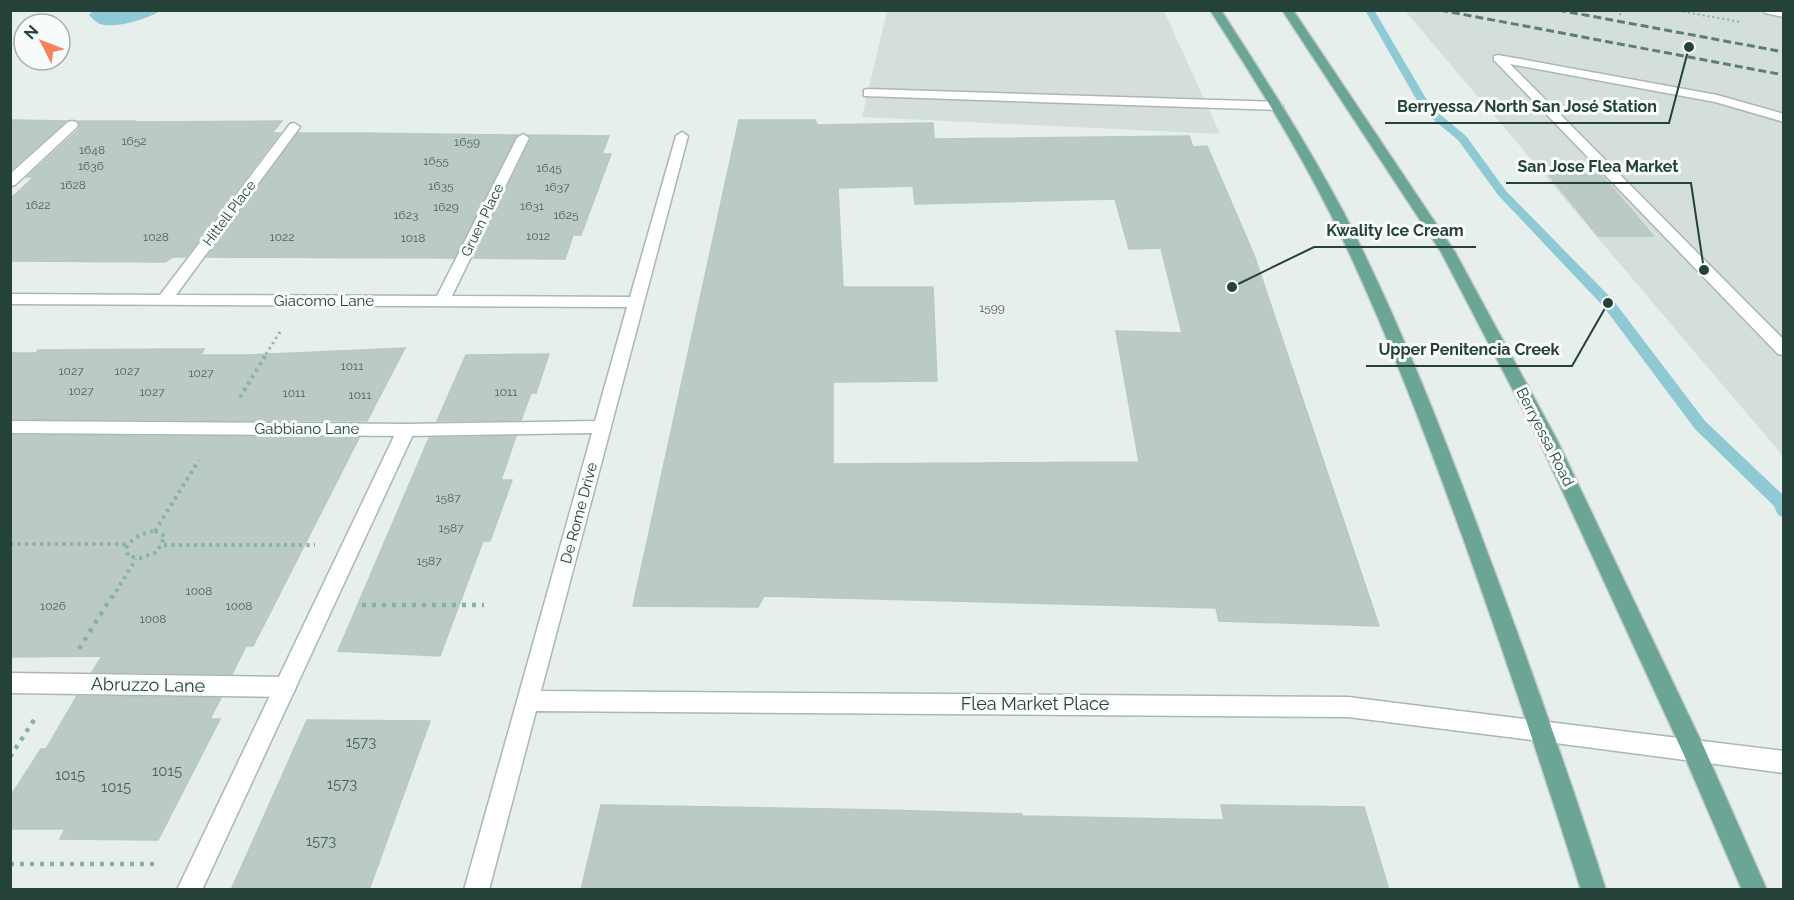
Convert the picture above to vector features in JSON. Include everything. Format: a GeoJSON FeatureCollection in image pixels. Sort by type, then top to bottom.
{"type":"FeatureCollection","features":[{"type":"Feature","properties":{"kind":"main road"},"geometry":{"type":"LineString","coordinates":[[1215,10],[1277,106],[1345,230],[1375,295],[1437,439],[1594,890]]}},
{"type":"Feature","properties":{"kind":"main road","name":"Berryessa Road"},"geometry":{"type":"LineString","coordinates":[[1287,10],[1448,252],[1547,438],[1694,751],[1755,890]]}},
{"type":"Feature","properties":{"kind":"street"},"geometry":{"type":"LineString","coordinates":[[1767,11],[1784,14]]}},
{"type":"Feature","properties":{"kind":"street"},"geometry":{"type":"LineString","coordinates":[[1784,118],[1717,99],[1498,58],[1784,350]]}},
{"type":"Feature","properties":{"kind":"street"},"geometry":{"type":"LineString","coordinates":[[868,93],[1277,106]]}},
{"type":"Feature","properties":{"kind":"street"},"geometry":{"type":"LineString","coordinates":[[10,182],[72,125]]}},
{"type":"Feature","properties":{"kind":"street","name":"Hittell Place"},"geometry":{"type":"LineString","coordinates":[[164,300],[294,127]]}},
{"type":"Feature","properties":{"kind":"street","name":"De Rome Drive"},"geometry":{"type":"LineString","coordinates":[[476,890],[682,136]]}},
{"type":"Feature","properties":{"kind":"street","name":"Gruen Place"},"geometry":{"type":"LineString","coordinates":[[442,301],[523,138]]}},
{"type":"Feature","properties":{"kind":"street","name":"Giacomo Lane"},"geometry":{"type":"LineString","coordinates":[[10,299],[637,302]]}},
{"type":"Feature","properties":{"kind":"street","name":"Gabbiano Lane"},"geometry":{"type":"LineString","coordinates":[[10,427],[406,430],[603,427]]}},
{"type":"Feature","properties":{"kind":"street"},"geometry":{"type":"LineString","coordinates":[[189,890],[406,430]]}},
{"type":"Feature","properties":{"kind":"street","name":"Abruzzo Lane"},"geometry":{"type":"LineString","coordinates":[[10,683],[285,687]]}},
{"type":"Feature","properties":{"kind":"street","name":"Flea Market Place"},"geometry":{"type":"LineString","coordinates":[[528,701],[1348,707],[1784,762]]}},
{"type":"Feature","properties":{"kind":"path"},"geometry":{"type":"LineString","coordinates":[[1616,10],[1623,17]]}},
{"type":"Feature","properties":{"kind":"path"},"geometry":{"type":"LineString","coordinates":[[1673,10],[1750,23]]}},
{"type":"Feature","properties":{"kind":"path"},"geometry":{"type":"LineString","coordinates":[[237,400],[281,331]]}},
{"type":"Feature","properties":{"kind":"path"},"geometry":{"type":"LineString","coordinates":[[154,531],[205,451]]}},
{"type":"Feature","properties":{"kind":"path"},"geometry":{"type":"LineString","coordinates":[[10,544],[128,544],[143,533],[154,531],[165,536],[164,545]]}},
{"type":"Feature","properties":{"kind":"path"},"geometry":{"type":"LineString","coordinates":[[128,544],[128,556],[136,559],[154,553],[164,545],[352,544]]}},
{"type":"Feature","properties":{"kind":"path"},"geometry":{"type":"LineString","coordinates":[[76,655],[136,559]]}},
{"type":"Feature","properties":{"kind":"path"},"geometry":{"type":"LineString","coordinates":[[324,605],[484,605]]}},
{"type":"Feature","properties":{"kind":"path"},"geometry":{"type":"LineString","coordinates":[[10,757],[34,719]]}},
{"type":"Feature","properties":{"kind":"path"},"geometry":{"type":"LineString","coordinates":[[10,864],[201,864]]}},
{"type":"Feature","properties":{"kind":"shaded area"},"geometry":{"type":"Polygon","coordinates":[[[887,11],[1164,11],[1220,134],[862,117],[887,11]]]}},
{"type":"Feature","properties":{"kind":"shaded area"},"geometry":{"type":"Polygon","coordinates":[[[1401,11],[1783,11],[1783,456],[1406,12],[1401,11]]]}},
{"type":"Feature","properties":{"kind":"water"},"geometry":{"type":"Polygon","coordinates":[[[93,11],[160,11],[131,22],[107,25],[99,23],[89,15],[93,11]]]}},
{"type":"Feature","properties":{"kind":"building"},"geometry":{"type":"Polygon","coordinates":[[[10,120],[66,121],[10,171],[10,120]]]}},
{"type":"Feature","properties":{"kind":"building"},"geometry":{"type":"Polygon","coordinates":[[[739,120],[815,120],[817,125],[933,123],[934,139],[1189,136],[1193,147],[1207,146],[1254,255],[1379,626],[1219,621],[1216,608],[764,596],[758,607],[633,606],[739,120]],[[913,186],[838,188],[843,287],[933,287],[937,381],[833,382],[833,464],[1139,462],[1116,331],[1182,333],[1161,248],[1129,249],[1115,199],[915,204],[913,186]]]}},
{"type":"Feature","properties":{"kind":"building"},"geometry":{"type":"Polygon","coordinates":[[[78,121],[282,121],[272,133],[280,133],[186,257],[173,257],[165,262],[10,261],[10,199],[34,177],[27,177],[78,130],[80,126],[78,121]]]}},
{"type":"Feature","properties":{"kind":"building"},"geometry":{"type":"Polygon","coordinates":[[[298,133],[518,135],[454,258],[207,257],[298,133]]]}},
{"type":"Feature","properties":{"kind":"building"},"geometry":{"type":"Polygon","coordinates":[[[528,135],[609,136],[602,154],[611,154],[581,235],[573,235],[565,259],[473,258],[531,139],[528,135]]]}},
{"type":"Feature","properties":{"kind":"building"},"geometry":{"type":"Polygon","coordinates":[[[1600,174],[1653,236],[1598,236],[1549,175],[1600,174]]]}},
{"type":"Feature","properties":{"kind":"building"},"geometry":{"type":"Polygon","coordinates":[[[405,348],[367,421],[10,419],[10,353],[36,353],[38,350],[204,349],[201,355],[247,355],[405,348]]]}},
{"type":"Feature","properties":{"kind":"building"},"geometry":{"type":"Polygon","coordinates":[[[549,354],[536,393],[531,393],[521,420],[437,421],[466,355],[549,354]]]}},
{"type":"Feature","properties":{"kind":"building"},"geometry":{"type":"Polygon","coordinates":[[[10,435],[359,438],[253,646],[246,646],[232,674],[92,672],[102,656],[10,657],[10,435]]]}},
{"type":"Feature","properties":{"kind":"building"},"geometry":{"type":"Polygon","coordinates":[[[516,436],[501,480],[512,480],[490,541],[483,541],[440,656],[338,651],[429,438],[516,436]]]}},
{"type":"Feature","properties":{"kind":"building"},"geometry":{"type":"Polygon","coordinates":[[[77,696],[221,698],[210,719],[220,719],[158,840],[60,839],[65,829],[10,829],[10,797],[41,749],[46,749],[77,696]]]}},
{"type":"Feature","properties":{"kind":"building"},"geometry":{"type":"Polygon","coordinates":[[[307,720],[430,721],[369,890],[231,890],[307,720]]]}},
{"type":"Feature","properties":{"kind":"building"},"geometry":{"type":"Polygon","coordinates":[[[601,805],[885,810],[1022,814],[1022,816],[1224,820],[1221,805],[1364,807],[1389,890],[581,890],[601,805]]]}},
{"type":"Feature","properties":{"kind":"waterway"},"geometry":{"type":"LineString","coordinates":[[1369,10],[1427,109],[1462,138],[1502,193],[1608,303],[1700,425],[1780,502],[1784,511]]}},
{"type":"Feature","properties":{"kind":"railway"},"geometry":{"type":"LineString","coordinates":[[1440,10],[1784,75]]}},
{"type":"Feature","properties":{"kind":"railway"},"geometry":{"type":"LineString","coordinates":[[1558,10],[1784,52]]}},
{"type":"Feature","properties":{"kind":"place","name":"Berryessa/North San José Station"},"geometry":{"type":"Point","coordinates":[1689,47]}},
{"type":"Feature","properties":{"kind":"place","name":"San Jose Flea Market"},"geometry":{"type":"Point","coordinates":[1704,270]}},
{"type":"Feature","properties":{"kind":"place","name":"Kwality Ice Cream"},"geometry":{"type":"Point","coordinates":[1232,287]}},
{"type":"Feature","properties":{"kind":"place","name":"Upper Penitencia Creek"},"geometry":{"type":"Point","coordinates":[1608,303]}}]}
